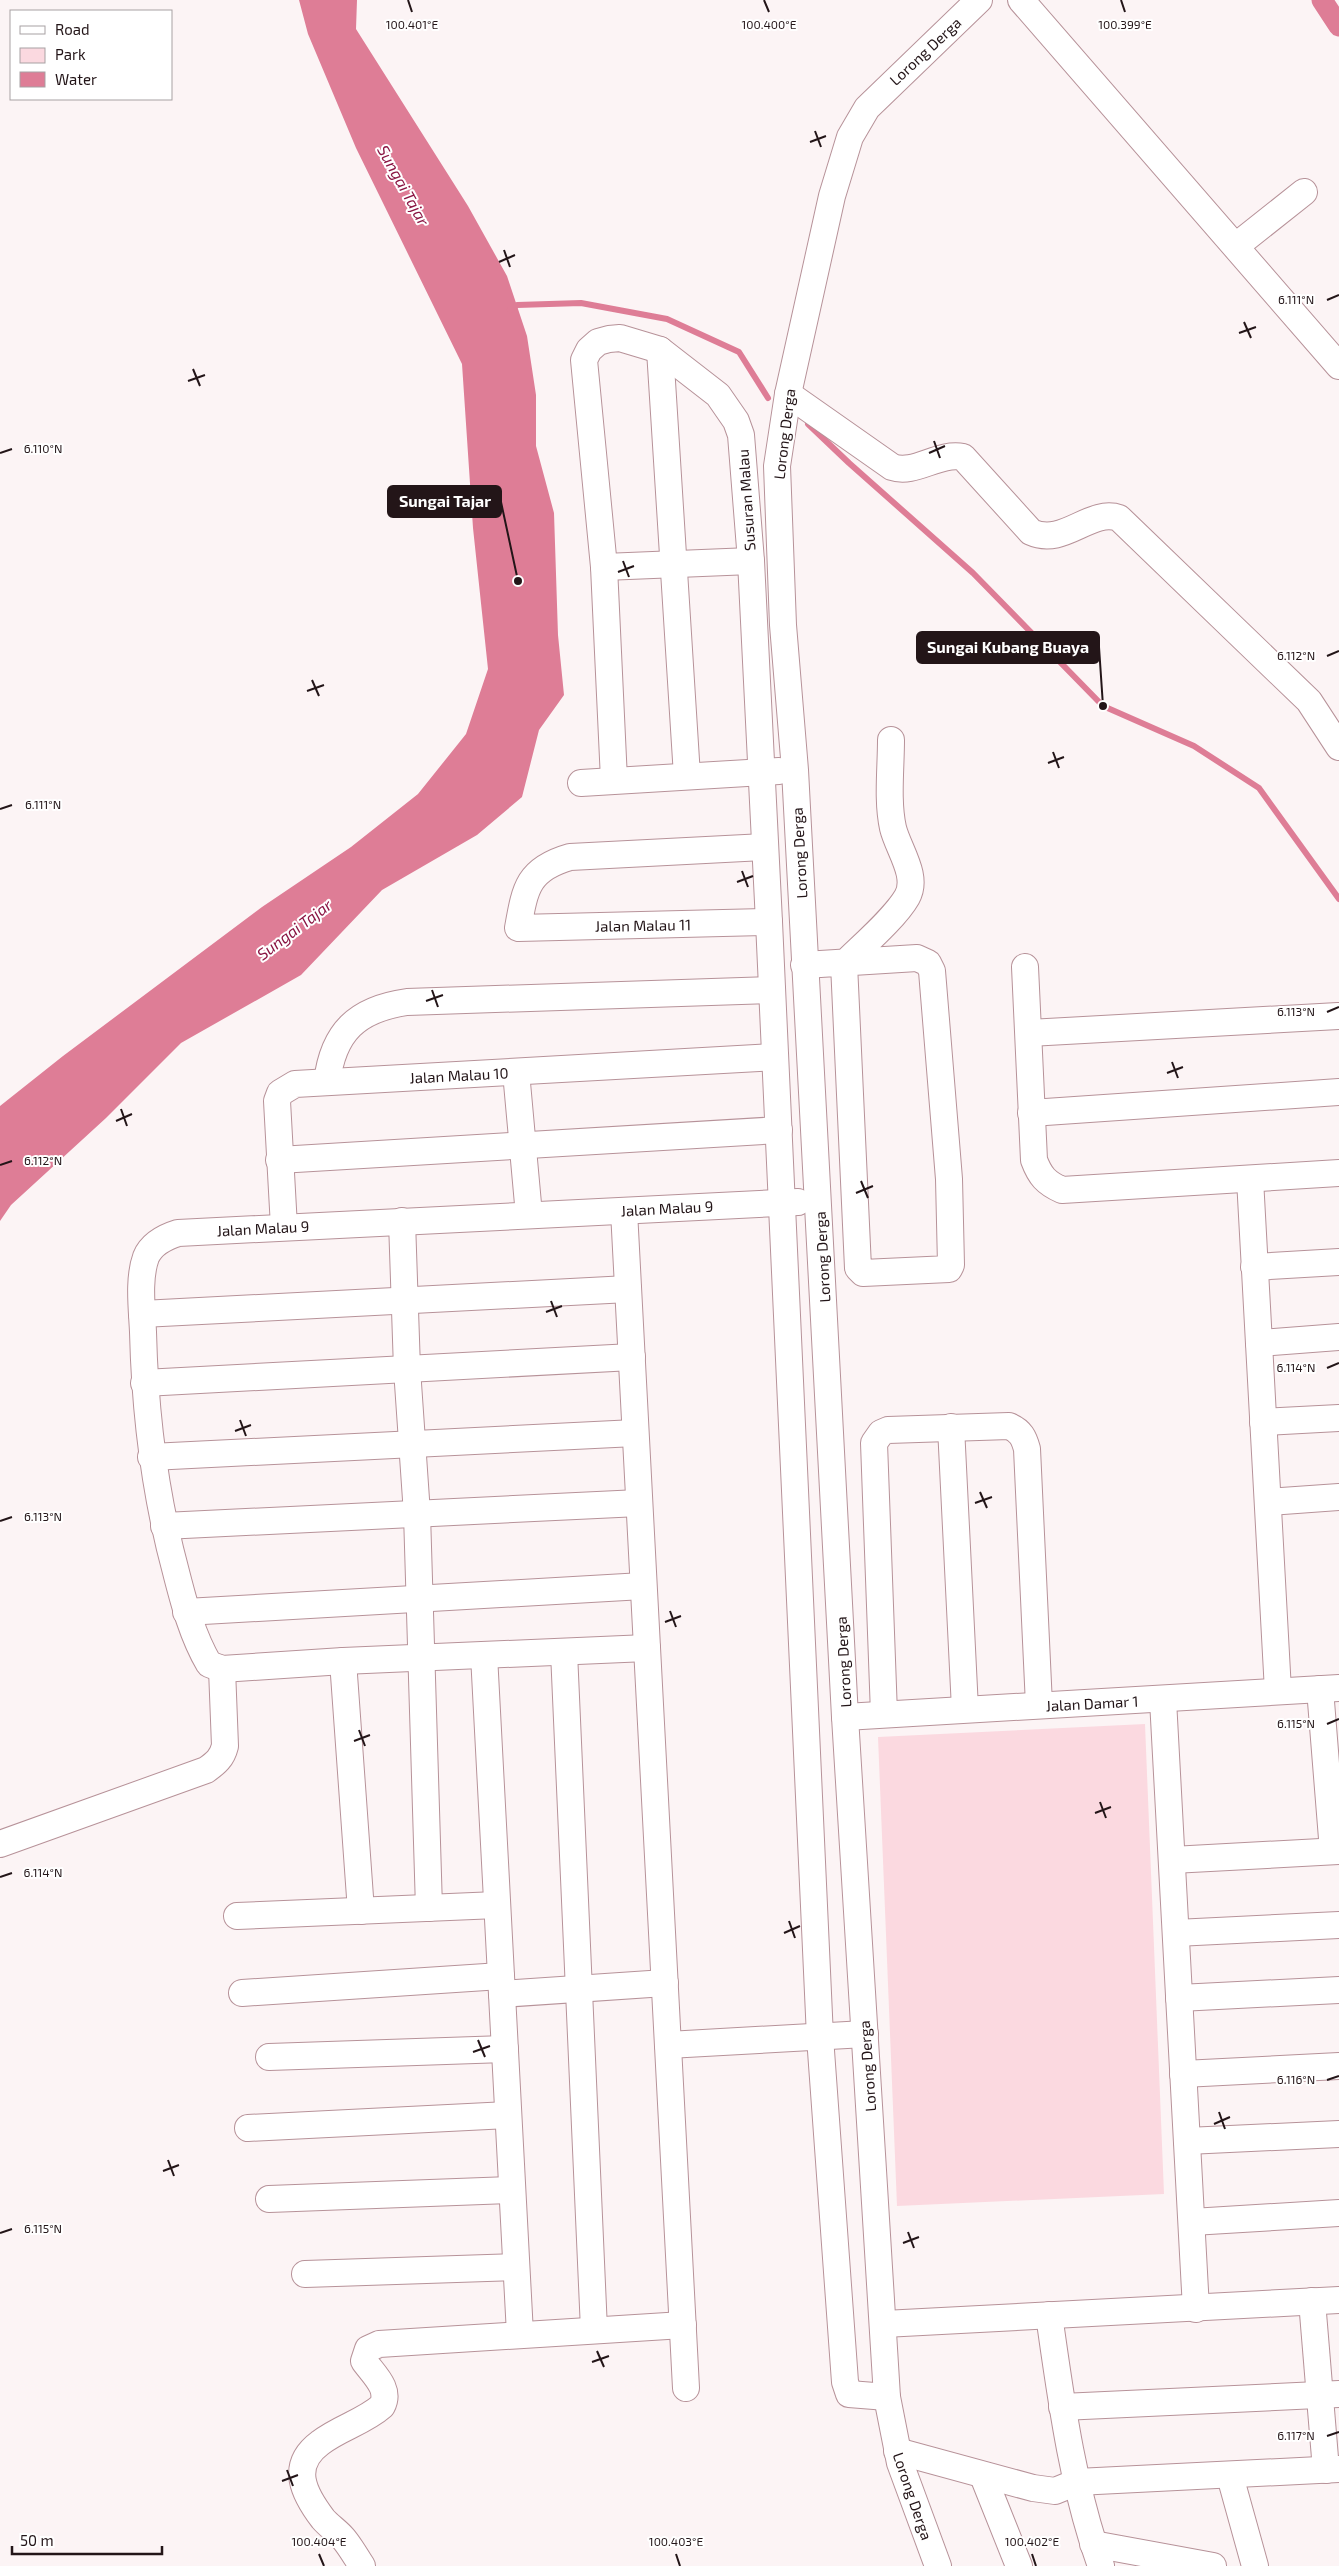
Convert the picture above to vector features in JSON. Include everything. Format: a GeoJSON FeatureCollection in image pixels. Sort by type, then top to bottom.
{"type":"FeatureCollection","features":[{"type":"Feature","properties":{"kind":"street","name":"Lorong Derga"},"geometry":{"type":"LineString","coordinates":[[938,2566],[897,2451],[887,2398],[846,1717],[820,1202],[804,964],[795,770],[783,625],[778,466],[788,394],[832,196],[850,137],[867,108],[979,0]]}},
{"type":"Feature","properties":{"kind":"street"},"geometry":{"type":"LineString","coordinates":[[1021,0],[1339,366]]}},
{"type":"Feature","properties":{"kind":"street"},"geometry":{"type":"LineString","coordinates":[[1236,246],[1304,192]]}},
{"type":"Feature","properties":{"kind":"street","name":"Susuran Malau"},"geometry":{"type":"LineString","coordinates":[[604,567],[584,360],[589,350],[598,342],[620,338],[660,350],[718,394],[736,421],[741,435],[751,561],[769,922],[820,2037],[845,2382],[849,2394],[887,2398]]}},
{"type":"Feature","properties":{"kind":"street"},"geometry":{"type":"LineString","coordinates":[[660,350],[687,776]]}},
{"type":"Feature","properties":{"kind":"street"},"geometry":{"type":"LineString","coordinates":[[788,394],[892,467],[905,468],[950,455],[963,457],[1031,532],[1038,535],[1062,533],[1109,516],[1119,518],[1309,701],[1339,747]]}},
{"type":"Feature","properties":{"kind":"street"},"geometry":{"type":"LineString","coordinates":[[614,780],[604,567],[751,561]]}},
{"type":"Feature","properties":{"kind":"street"},"geometry":{"type":"LineString","coordinates":[[804,964],[844,964],[917,958],[928,963],[933,981],[949,1179],[951,1265],[944,1270],[863,1272],[858,1268],[844,964],[895,912],[910,891],[910,877],[897,843],[891,818],[891,740]]}},
{"type":"Feature","properties":{"kind":"street"},"geometry":{"type":"LineString","coordinates":[[581,782],[795,770]]}},
{"type":"Feature","properties":{"kind":"street","name":"Jalan Malau 11"},"geometry":{"type":"LineString","coordinates":[[765,847],[570,857],[556,861],[535,874],[528,884],[524,893],[518,928],[769,922]]}},
{"type":"Feature","properties":{"kind":"street"},"geometry":{"type":"LineString","coordinates":[[1026,967],[1034,1160],[1040,1175],[1049,1184],[1062,1190],[1339,1173]]}},
{"type":"Feature","properties":{"kind":"street"},"geometry":{"type":"LineString","coordinates":[[326,1082],[330,1057],[342,1035],[372,1010],[388,1005],[407,1002],[772,990]]}},
{"type":"Feature","properties":{"kind":"street"},"geometry":{"type":"LineString","coordinates":[[1029,1033],[1338,1016]]}},
{"type":"Feature","properties":{"kind":"street","name":"Jalan Malau 10"},"geometry":{"type":"LineString","coordinates":[[284,1227],[276,1101],[280,1093],[295,1084],[775,1057]]}},
{"type":"Feature","properties":{"kind":"street"},"geometry":{"type":"LineString","coordinates":[[516,1072],[529,1215]]}},
{"type":"Feature","properties":{"kind":"street"},"geometry":{"type":"LineString","coordinates":[[1031,1113],[1339,1092]]}},
{"type":"Feature","properties":{"kind":"street"},"geometry":{"type":"LineString","coordinates":[[279,1160],[779,1130]]}},
{"type":"Feature","properties":{"kind":"street"},"geometry":{"type":"LineString","coordinates":[[1250,1179],[1278,1691]]}},
{"type":"Feature","properties":{"kind":"street","name":"Jalan Malau 9"},"geometry":{"type":"LineString","coordinates":[[222,1669],[209,1664],[186,1612],[164,1526],[151,1457],[144,1383],[142,1314],[145,1262],[152,1247],[164,1238],[178,1233],[820,1202]]}},
{"type":"Feature","properties":{"kind":"street"},"geometry":{"type":"LineString","coordinates":[[624,1211],[686,2388]]}},
{"type":"Feature","properties":{"kind":"street"},"geometry":{"type":"LineString","coordinates":[[402,1222],[407,1369],[417,1514],[418,1598],[429,1908]]}},
{"type":"Feature","properties":{"kind":"street"},"geometry":{"type":"LineString","coordinates":[[1254,1267],[1339,1262]]}},
{"type":"Feature","properties":{"kind":"street"},"geometry":{"type":"LineString","coordinates":[[142,1314],[628,1288]]}},
{"type":"Feature","properties":{"kind":"street"},"geometry":{"type":"LineString","coordinates":[[1259,1343],[1339,1337]]}},
{"type":"Feature","properties":{"kind":"street"},"geometry":{"type":"LineString","coordinates":[[144,1383],[632,1357]]}},
{"type":"Feature","properties":{"kind":"street"},"geometry":{"type":"LineString","coordinates":[[1263,1422],[1339,1418]]}},
{"type":"Feature","properties":{"kind":"street"},"geometry":{"type":"LineString","coordinates":[[884,1714],[874,1443],[881,1433],[888,1430],[1009,1426],[1018,1429],[1024,1438],[1027,1450],[1039,1705]]}},
{"type":"Feature","properties":{"kind":"street"},"geometry":{"type":"LineString","coordinates":[[950,1427],[965,1709]]}},
{"type":"Feature","properties":{"kind":"street"},"geometry":{"type":"LineString","coordinates":[[151,1457],[635,1433]]}},
{"type":"Feature","properties":{"kind":"street"},"geometry":{"type":"LineString","coordinates":[[1268,1502],[1339,1497]]}},
{"type":"Feature","properties":{"kind":"street"},"geometry":{"type":"LineString","coordinates":[[164,1526],[639,1504]]}},
{"type":"Feature","properties":{"kind":"street"},"geometry":{"type":"LineString","coordinates":[[186,1612],[643,1586]]}},
{"type":"Feature","properties":{"kind":"street"},"geometry":{"type":"LineString","coordinates":[[0,1844],[206,1770],[215,1764],[222,1756],[226,1746],[222,1669],[343,1661],[647,1648]]}},
{"type":"Feature","properties":{"kind":"street"},"geometry":{"type":"LineString","coordinates":[[564,1652],[577,1989],[594,2330]]}},
{"type":"Feature","properties":{"kind":"street"},"geometry":{"type":"LineString","coordinates":[[484,1655],[520,2334]]}},
{"type":"Feature","properties":{"kind":"street"},"geometry":{"type":"LineString","coordinates":[[343,1661],[361,1911]]}},
{"type":"Feature","properties":{"kind":"street"},"geometry":{"type":"LineString","coordinates":[[1172,1860],[1336,1851],[1330,1688]]}},
{"type":"Feature","properties":{"kind":"street","name":"Jalan Damar 1"},"geometry":{"type":"LineString","coordinates":[[846,1717],[1039,1705],[1162,1700],[1330,1688]]}},
{"type":"Feature","properties":{"kind":"street"},"geometry":{"type":"LineString","coordinates":[[1162,1700],[1196,2309]]}},
{"type":"Feature","properties":{"kind":"street"},"geometry":{"type":"LineString","coordinates":[[237,1916],[497,1905]]}},
{"type":"Feature","properties":{"kind":"street"},"geometry":{"type":"LineString","coordinates":[[1176,1933],[1339,1925]]}},
{"type":"Feature","properties":{"kind":"street"},"geometry":{"type":"LineString","coordinates":[[242,1993],[501,1985],[577,1989],[665,1983]]}},
{"type":"Feature","properties":{"kind":"street"},"geometry":{"type":"LineString","coordinates":[[1179,1998],[1339,1990]]}},
{"type":"Feature","properties":{"kind":"street"},"geometry":{"type":"LineString","coordinates":[[668,2045],[865,2034]]}},
{"type":"Feature","properties":{"kind":"street"},"geometry":{"type":"LineString","coordinates":[[269,2058],[505,2049]]}},
{"type":"Feature","properties":{"kind":"street"},"geometry":{"type":"LineString","coordinates":[[1183,2074],[1339,2066]]}},
{"type":"Feature","properties":{"kind":"street"},"geometry":{"type":"LineString","coordinates":[[248,2128],[508,2115]]}},
{"type":"Feature","properties":{"kind":"street"},"geometry":{"type":"LineString","coordinates":[[1187,2141],[1339,2134]]}},
{"type":"Feature","properties":{"kind":"street"},"geometry":{"type":"LineString","coordinates":[[269,2199],[512,2190]]}},
{"type":"Feature","properties":{"kind":"street"},"geometry":{"type":"LineString","coordinates":[[1192,2222],[1339,2213]]}},
{"type":"Feature","properties":{"kind":"street"},"geometry":{"type":"LineString","coordinates":[[305,2274],[516,2266]]}},
{"type":"Feature","properties":{"kind":"street"},"geometry":{"type":"LineString","coordinates":[[884,2324],[1339,2300]]}},
{"type":"Feature","properties":{"kind":"street"},"geometry":{"type":"LineString","coordinates":[[897,2451],[983,2476],[1055,2491],[1077,2482],[1230,2476],[1333,2469],[1329,2394],[1312,2301]]}},
{"type":"Feature","properties":{"kind":"street"},"geometry":{"type":"LineString","coordinates":[[1049,2315],[1062,2407],[1077,2482],[1097,2555],[1213,2566]]}},
{"type":"Feature","properties":{"kind":"street"},"geometry":{"type":"LineString","coordinates":[[362,2566],[342,2537],[324,2520],[310,2499],[301,2477],[302,2466],[311,2451],[320,2442],[376,2412],[386,2399],[382,2385],[364,2362],[368,2349],[379,2344],[683,2325]]}},
{"type":"Feature","properties":{"kind":"street"},"geometry":{"type":"LineString","coordinates":[[1062,2407],[1329,2394]]}},
{"type":"Feature","properties":{"kind":"street"},"geometry":{"type":"LineString","coordinates":[[983,2476],[1018,2566]]}},
{"type":"Feature","properties":{"kind":"street"},"geometry":{"type":"LineString","coordinates":[[1230,2476],[1255,2566]]}},
{"type":"Feature","properties":{"kind":"green space"},"geometry":{"type":"Polygon","coordinates":[[[1145,1724],[1164,2194],[897,2206],[878,1737],[1145,1724]]]}},
{"type":"Feature","properties":{"kind":"water","name":"Sungai Tajar"},"geometry":{"type":"Polygon","coordinates":[[[299,0],[357,0],[356,29],[468,206],[507,276],[527,336],[536,395],[536,446],[554,513],[558,635],[564,695],[539,730],[522,797],[477,835],[382,890],[301,975],[181,1043],[106,1118],[11,1205],[0,1221],[0,1106],[63,1056],[262,907],[351,847],[418,794],[466,734],[488,669],[473,528],[462,364],[356,148],[308,34],[299,0]]]}},
{"type":"Feature","properties":{"kind":"waterway"},"geometry":{"type":"LineString","coordinates":[[1322,0],[1339,26]]}},
{"type":"Feature","properties":{"kind":"waterway"},"geometry":{"type":"LineString","coordinates":[[510,310],[517,305],[581,303],[667,319],[739,352],[768,398]]}},
{"type":"Feature","properties":{"kind":"waterway"},"geometry":{"type":"LineString","coordinates":[[808,424],[973,573],[1103,706],[1194,746],[1259,788],[1339,899]]}},
{"type":"Feature","properties":{"kind":"place","name":"Sungai Tajar"},"geometry":{"type":"Point","coordinates":[518,581]}},
{"type":"Feature","properties":{"kind":"place","name":"Sungai Kubang Buaya"},"geometry":{"type":"Point","coordinates":[1103,706]}}]}
